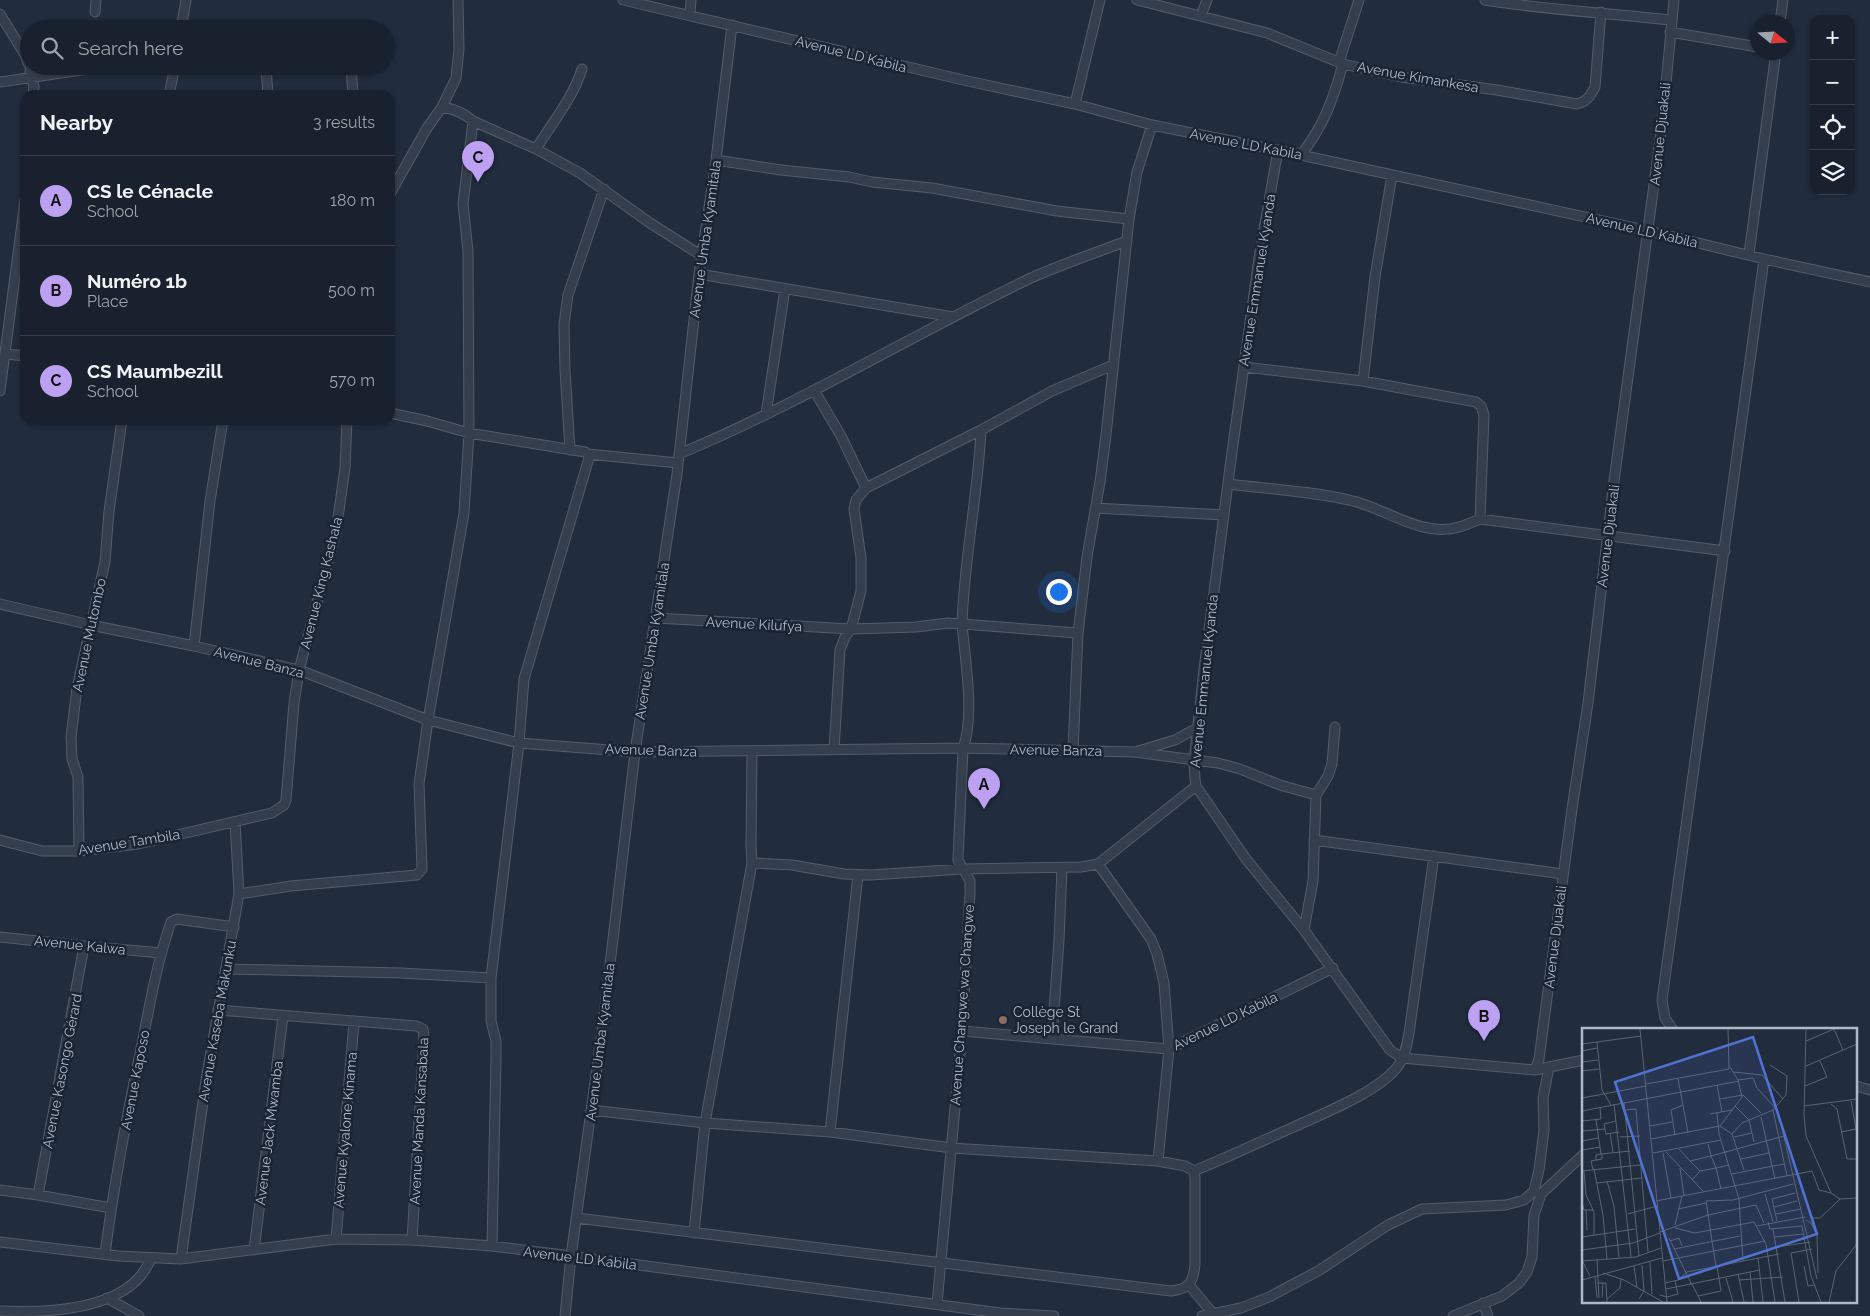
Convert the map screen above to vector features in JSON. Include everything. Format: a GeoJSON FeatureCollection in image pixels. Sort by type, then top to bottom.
{"type":"FeatureCollection","features":[{"type":"Feature","properties":{"kind":"street"},"geometry":{"type":"LineString","coordinates":[[95,12],[96,0]]}},
{"type":"Feature","properties":{"kind":"street"},"geometry":{"type":"LineString","coordinates":[[183,20],[186,0]]}},
{"type":"Feature","properties":{"kind":"street"},"geometry":{"type":"LineString","coordinates":[[395,185],[427,128],[442,107],[456,78],[459,49],[458,0]]}},
{"type":"Feature","properties":{"kind":"street","name":"Avenue LD Kabila"},"geometry":{"type":"LineString","coordinates":[[623,0],[972,82],[1075,104],[1152,125],[1278,150],[1649,231],[1870,282]]}},
{"type":"Feature","properties":{"kind":"street"},"geometry":{"type":"LineString","coordinates":[[690,15],[691,0]]}},
{"type":"Feature","properties":{"kind":"street"},"geometry":{"type":"LineString","coordinates":[[1075,104],[1100,0]]}},
{"type":"Feature","properties":{"kind":"street","name":"Avenue Kimankesa"},"geometry":{"type":"LineString","coordinates":[[1137,0],[1267,32],[1341,63],[1401,77],[1577,104],[1585,102],[1590,98],[1595,86],[1601,12]]}},
{"type":"Feature","properties":{"kind":"street"},"geometry":{"type":"LineString","coordinates":[[1201,16],[1207,0]]}},
{"type":"Feature","properties":{"kind":"street"},"geometry":{"type":"LineString","coordinates":[[1301,155],[1321,126],[1332,101],[1359,0]]}},
{"type":"Feature","properties":{"kind":"street"},"geometry":{"type":"LineString","coordinates":[[1486,0],[1531,8],[1601,12],[1671,20]]}},
{"type":"Feature","properties":{"kind":"street","name":"Avenue Djuakali"},"geometry":{"type":"LineString","coordinates":[[1535,1070],[1539,1060],[1563,874],[1588,703],[1607,536],[1662,125],[1674,0]]}},
{"type":"Feature","properties":{"kind":"street"},"geometry":{"type":"LineString","coordinates":[[1781,15],[1783,0]]}},
{"type":"Feature","properties":{"kind":"street"},"geometry":{"type":"LineString","coordinates":[[0,14],[20,47]]}},
{"type":"Feature","properties":{"kind":"street","name":"Avenue Umba Kyamitala"},"geometry":{"type":"LineString","coordinates":[[565,1316],[635,752],[679,458],[698,274],[716,160],[732,25]]}},
{"type":"Feature","properties":{"kind":"street"},"geometry":{"type":"LineString","coordinates":[[1670,32],[1750,45]]}},
{"type":"Feature","properties":{"kind":"street"},"geometry":{"type":"LineString","coordinates":[[1748,254],[1775,60]]}},
{"type":"Feature","properties":{"kind":"street"},"geometry":{"type":"LineString","coordinates":[[536,149],[570,97],[582,68]]}},
{"type":"Feature","properties":{"kind":"street"},"geometry":{"type":"LineString","coordinates":[[0,82],[46,75]]}},
{"type":"Feature","properties":{"kind":"street"},"geometry":{"type":"LineString","coordinates":[[170,90],[172,75]]}},
{"type":"Feature","properties":{"kind":"street"},"geometry":{"type":"LineString","coordinates":[[267,75],[268,90]]}},
{"type":"Feature","properties":{"kind":"street"},"geometry":{"type":"LineString","coordinates":[[352,75],[353,90]]}},
{"type":"Feature","properties":{"kind":"street"},"geometry":{"type":"LineString","coordinates":[[32,77],[34,90]]}},
{"type":"Feature","properties":{"kind":"street"},"geometry":{"type":"LineString","coordinates":[[442,107],[460,112],[473,121],[536,149],[580,174],[650,223],[702,256]]}},
{"type":"Feature","properties":{"kind":"street"},"geometry":{"type":"LineString","coordinates":[[239,894],[291,886],[420,873],[422,864],[419,784],[428,720],[464,513],[469,433],[468,251],[463,204],[473,121]]}},
{"type":"Feature","properties":{"kind":"street"},"geometry":{"type":"LineString","coordinates":[[1074,750],[1078,633],[1085,572],[1106,435],[1129,219],[1137,172],[1152,125]]}},
{"type":"Feature","properties":{"kind":"street","name":"Avenue Emmanuel Kyanda"},"geometry":{"type":"LineString","coordinates":[[1278,150],[1259,258],[1224,515],[1197,728],[1194,761],[1196,786],[1246,859],[1333,968],[1390,1050],[1402,1058]]}},
{"type":"Feature","properties":{"kind":"street"},"geometry":{"type":"LineString","coordinates":[[716,160],[781,170],[849,177],[872,182],[932,188],[1057,211],[1129,219]]}},
{"type":"Feature","properties":{"kind":"street"},"geometry":{"type":"LineString","coordinates":[[1363,381],[1375,277],[1392,175]]}},
{"type":"Feature","properties":{"kind":"street"},"geometry":{"type":"LineString","coordinates":[[570,450],[564,324],[568,295],[604,189]]}},
{"type":"Feature","properties":{"kind":"street"},"geometry":{"type":"LineString","coordinates":[[0,391],[20,241]]}},
{"type":"Feature","properties":{"kind":"street"},"geometry":{"type":"LineString","coordinates":[[395,414],[469,433],[588,454],[679,458],[1033,278],[1127,241]]}},
{"type":"Feature","properties":{"kind":"street"},"geometry":{"type":"LineString","coordinates":[[1672,1028],[1665,1018],[1662,1000],[1764,259]]}},
{"type":"Feature","properties":{"kind":"street"},"geometry":{"type":"LineString","coordinates":[[698,274],[953,317]]}},
{"type":"Feature","properties":{"kind":"street"},"geometry":{"type":"LineString","coordinates":[[766,414],[785,289]]}},
{"type":"Feature","properties":{"kind":"street"},"geometry":{"type":"LineString","coordinates":[[6,354],[20,355]]}},
{"type":"Feature","properties":{"kind":"street"},"geometry":{"type":"LineString","coordinates":[[834,750],[840,650],[845,637],[852,629],[861,591],[861,558],[854,509],[860,493],[866,488],[981,430],[1052,391],[1114,365]]}},
{"type":"Feature","properties":{"kind":"street"},"geometry":{"type":"LineString","coordinates":[[1244,367],[1363,381],[1476,402],[1482,406],[1484,415],[1480,519]]}},
{"type":"Feature","properties":{"kind":"street"},"geometry":{"type":"LineString","coordinates":[[814,390],[866,488]]}},
{"type":"Feature","properties":{"kind":"street","name":"Avenue Mutombo"},"geometry":{"type":"LineString","coordinates":[[79,851],[78,777],[72,760],[71,737],[77,688],[105,562],[109,511],[121,425]]}},
{"type":"Feature","properties":{"kind":"street"},"geometry":{"type":"LineString","coordinates":[[194,646],[210,501],[222,425]]}},
{"type":"Feature","properties":{"kind":"street","name":"Avenue King Kashala"},"geometry":{"type":"LineString","coordinates":[[284,805],[286,800],[291,726],[299,670],[336,532],[345,468],[346,425]]}},
{"type":"Feature","properties":{"kind":"street","name":"Avenue Changwe wa Changwe"},"geometry":{"type":"LineString","coordinates":[[942,1264],[962,1031],[970,893],[970,880],[958,860],[963,748],[968,736],[969,716],[962,624],[981,430]]}},
{"type":"Feature","properties":{"kind":"street"},"geometry":{"type":"LineString","coordinates":[[492,1246],[496,1041],[491,1021],[491,978],[519,743],[524,679],[589,458],[588,454]]}},
{"type":"Feature","properties":{"kind":"street"},"geometry":{"type":"LineString","coordinates":[[1228,484],[1354,501],[1395,518],[1428,528],[1458,528],[1480,519],[1684,544],[1725,551]]}},
{"type":"Feature","properties":{"kind":"street"},"geometry":{"type":"LineString","coordinates":[[1095,508],[1224,515]]}},
{"type":"Feature","properties":{"kind":"street","name":"Avenue Banza"},"geometry":{"type":"LineString","coordinates":[[0,604],[299,670],[428,720],[519,743],[635,752],[963,748],[1134,752],[1240,769],[1280,785],[1316,795]]}},
{"type":"Feature","properties":{"kind":"street","name":"Avenue Kilufya"},"geometry":{"type":"LineString","coordinates":[[656,618],[852,629],[916,627],[948,623],[1078,633]]}},
{"type":"Feature","properties":{"kind":"street"},"geometry":{"type":"LineString","coordinates":[[1304,930],[1313,881],[1316,795],[1328,776],[1332,764],[1336,727]]}},
{"type":"Feature","properties":{"kind":"street"},"geometry":{"type":"LineString","coordinates":[[1134,752],[1175,740],[1197,728]]}},
{"type":"Feature","properties":{"kind":"street"},"geometry":{"type":"LineString","coordinates":[[694,1232],[705,1123],[752,862],[752,751]]}},
{"type":"Feature","properties":{"kind":"street"},"geometry":{"type":"LineString","coordinates":[[752,862],[792,865],[858,875],[963,869],[1062,868],[1098,864],[1196,786]]}},
{"type":"Feature","properties":{"kind":"street","name":"Avenue Tambila"},"geometry":{"type":"LineString","coordinates":[[0,840],[42,851],[79,851],[138,844],[235,822],[272,812],[284,805]]}},
{"type":"Feature","properties":{"kind":"street","name":"Avenue Kaseba Makunku"},"geometry":{"type":"LineString","coordinates":[[181,1259],[218,1010],[239,894],[235,822]]}},
{"type":"Feature","properties":{"kind":"street"},"geometry":{"type":"LineString","coordinates":[[1314,840],[1563,874]]}},
{"type":"Feature","properties":{"kind":"street"},"geometry":{"type":"LineString","coordinates":[[1194,1172],[1364,1092],[1398,1066],[1409,1033],[1434,856]]}},
{"type":"Feature","properties":{"kind":"street"},"geometry":{"type":"LineString","coordinates":[[1098,864],[1152,939],[1164,983],[1169,1049],[1158,1161]]}},
{"type":"Feature","properties":{"kind":"street"},"geometry":{"type":"LineString","coordinates":[[1052,1038],[1062,868]]}},
{"type":"Feature","properties":{"kind":"street"},"geometry":{"type":"LineString","coordinates":[[830,1132],[858,875]]}},
{"type":"Feature","properties":{"kind":"street","name":"Avenue Kaposo"},"geometry":{"type":"LineString","coordinates":[[105,1254],[131,1093],[161,952],[173,920],[234,927]]}},
{"type":"Feature","properties":{"kind":"street","name":"Avenue Kalwa"},"geometry":{"type":"LineString","coordinates":[[0,937],[161,952]]}},
{"type":"Feature","properties":{"kind":"street","name":"Avenue Kasongo Gérard"},"geometry":{"type":"LineString","coordinates":[[38,1195],[84,946]]}},
{"type":"Feature","properties":{"kind":"street","name":"Avenue LD Kabila"},"geometry":{"type":"LineString","coordinates":[[962,1031],[1169,1049],[1333,968]]}},
{"type":"Feature","properties":{"kind":"street"},"geometry":{"type":"LineString","coordinates":[[226,969],[402,973],[491,978]]}},
{"type":"Feature","properties":{"kind":"street","name":"Avenue Manda Kansabala"},"geometry":{"type":"LineString","coordinates":[[218,1010],[419,1027],[424,1032],[417,1183],[412,1240]]}},
{"type":"Feature","properties":{"kind":"street","name":"Avenue Jack Mwamba"},"geometry":{"type":"LineString","coordinates":[[254,1250],[284,1016]]}},
{"type":"Feature","properties":{"kind":"street","name":"Avenue Kyalone Kinama"},"geometry":{"type":"LineString","coordinates":[[336,1239],[354,1022]]}},
{"type":"Feature","properties":{"kind":"street"},"geometry":{"type":"LineString","coordinates":[[1402,1058],[1535,1070],[1582,1060]]}},
{"type":"Feature","properties":{"kind":"street"},"geometry":{"type":"LineString","coordinates":[[1453,1316],[1502,1296],[1519,1283],[1527,1272],[1532,1256],[1534,1215],[1544,1130],[1543,1098],[1549,1067]]}},
{"type":"Feature","properties":{"kind":"street"},"geometry":{"type":"LineString","coordinates":[[577,1218],[942,1264],[1038,1273],[1171,1290],[1181,1290],[1189,1285],[1194,1276],[1195,1178],[1194,1172],[1185,1166],[1158,1161],[952,1148],[830,1132],[705,1123],[591,1110]]}},
{"type":"Feature","properties":{"kind":"street"},"geometry":{"type":"LineString","coordinates":[[1202,1316],[1241,1308],[1269,1297],[1318,1271],[1388,1225],[1422,1209],[1506,1205],[1524,1200],[1538,1192],[1582,1156]]}},
{"type":"Feature","properties":{"kind":"street"},"geometry":{"type":"LineString","coordinates":[[0,1190],[111,1208]]}},
{"type":"Feature","properties":{"kind":"street","name":"Avenue LD Kabila"},"geometry":{"type":"LineString","coordinates":[[0,1242],[105,1254],[181,1259],[336,1239],[412,1240],[492,1246],[1000,1313],[1054,1316]]}},
{"type":"Feature","properties":{"kind":"street"},"geometry":{"type":"LineString","coordinates":[[0,1311],[44,1311],[79,1307],[107,1298],[134,1284],[143,1274],[151,1258]]}},
{"type":"Feature","properties":{"kind":"street"},"geometry":{"type":"LineString","coordinates":[[937,1304],[942,1264]]}},
{"type":"Feature","properties":{"kind":"street"},"geometry":{"type":"LineString","coordinates":[[1189,1285],[1214,1315]]}},
{"type":"Feature","properties":{"kind":"street"},"geometry":{"type":"LineString","coordinates":[[107,1298],[139,1316]]}},
{"type":"Feature","properties":{"kind":"street"},"geometry":{"type":"LineString","coordinates":[[1483,1303],[1488,1316]]}},
{"type":"Feature","properties":{"kind":"place","name":"CS Maumbezill"},"geometry":{"type":"Point","coordinates":[478,182]}},
{"type":"Feature","properties":{"kind":"place","name":"CS le Cénacle"},"geometry":{"type":"Point","coordinates":[984,809]}},
{"type":"Feature","properties":{"kind":"place","name":"Collège St Joseph le Grand"},"geometry":{"type":"Point","coordinates":[1003,1020]}},
{"type":"Feature","properties":{"kind":"place","name":"Numéro 1b"},"geometry":{"type":"Point","coordinates":[1484,1041]}}]}
